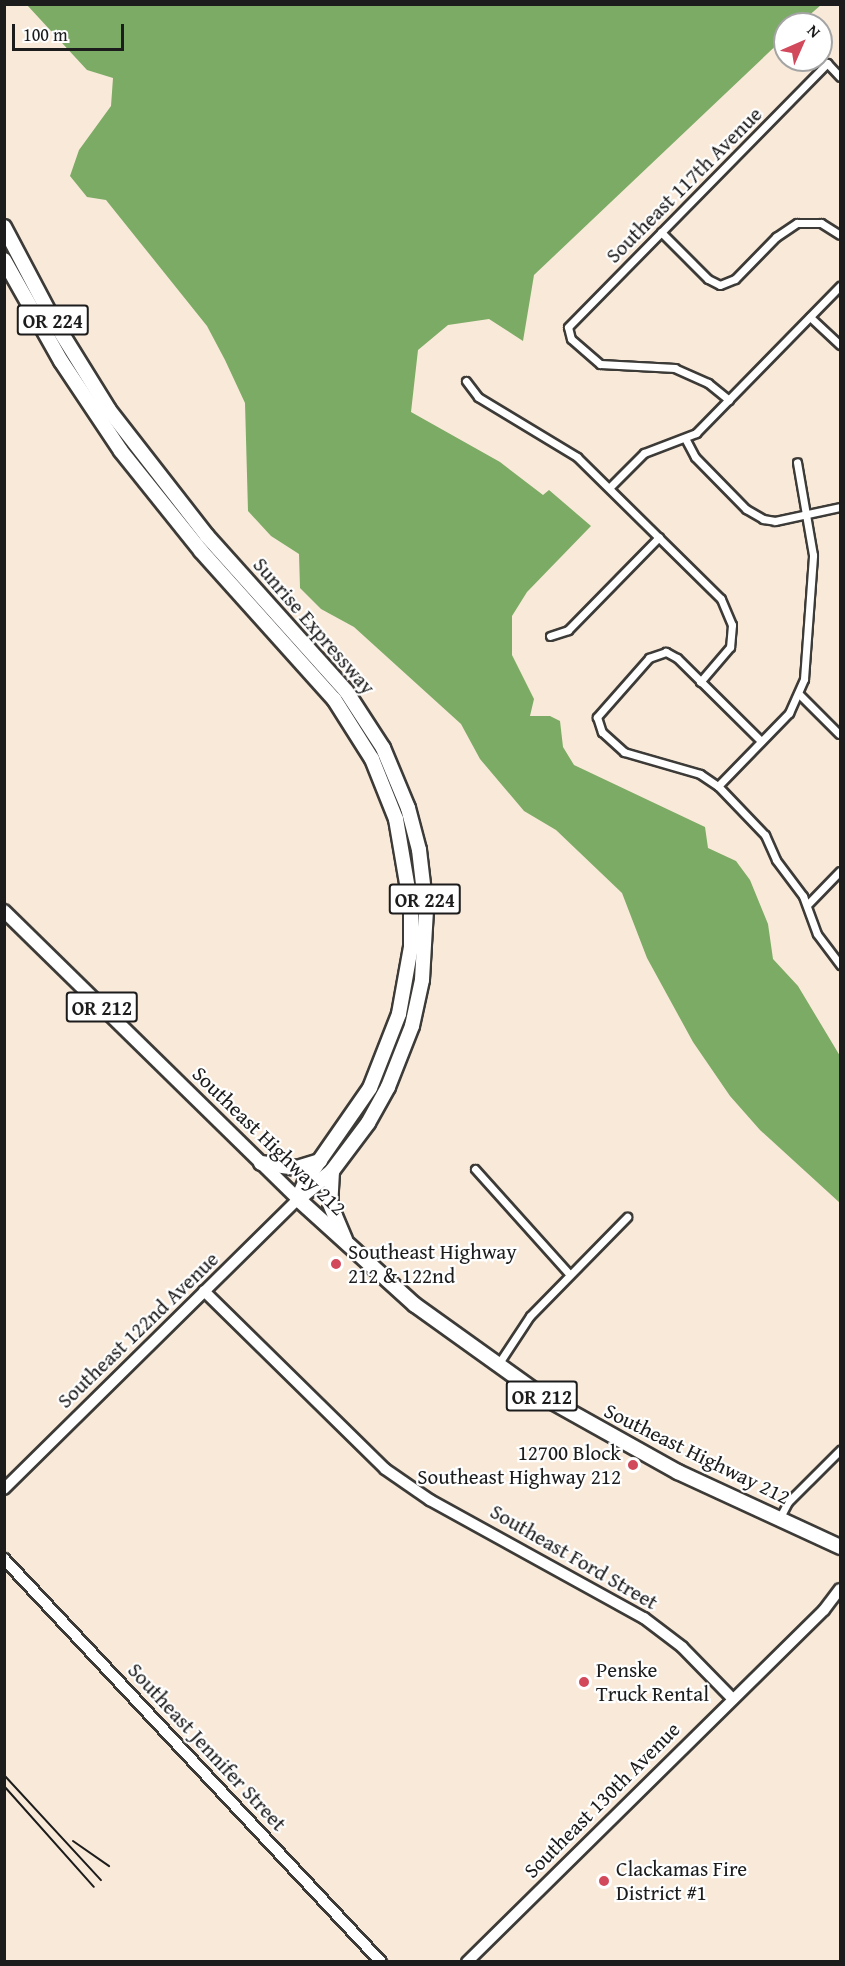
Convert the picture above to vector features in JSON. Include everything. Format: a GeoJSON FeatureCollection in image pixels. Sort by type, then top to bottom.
{"type":"FeatureCollection","features":[{"type":"Feature","properties":{"kind":"highway","name":"Sunrise Expressway"},"geometry":{"type":"LineString","coordinates":[[4,227],[52,318],[109,410],[207,536],[346,691],[383,748],[408,808],[419,850],[426,909],[417,1005],[388,1087],[368,1123],[332,1171],[298,1199]]}},
{"type":"Feature","properties":{"kind":"highway","name":"Sunrise Expressway"},"geometry":{"type":"LineString","coordinates":[[4,260],[60,361],[121,451],[201,551],[334,699],[372,759],[390,799],[406,856],[411,907],[411,946],[403,999],[392,1038],[370,1088],[320,1161],[298,1199]]}},
{"type":"Feature","properties":{"kind":"highway"},"geometry":{"type":"LineString","coordinates":[[261,1163],[297,1168],[320,1161]]}},
{"type":"Feature","properties":{"kind":"highway"},"geometry":{"type":"LineString","coordinates":[[332,1171],[330,1204],[347,1245]]}},
{"type":"Feature","properties":{"kind":"highway","name":"Southeast Highway 212"},"geometry":{"type":"LineString","coordinates":[[298,1199],[415,1305],[496,1366],[627,1445],[840,1547]]}},
{"type":"Feature","properties":{"kind":"main road","name":"Southeast Highway 212"},"geometry":{"type":"LineString","coordinates":[[4,911],[298,1199]]}},
{"type":"Feature","properties":{"kind":"street","name":"Southeast 117th Avenue"},"geometry":{"type":"LineString","coordinates":[[729,400],[708,383],[675,368],[600,364],[567,332],[570,325],[827,63],[840,77]]}},
{"type":"Feature","properties":{"kind":"street"},"geometry":{"type":"LineString","coordinates":[[661,232],[708,279],[720,285],[735,279],[776,237],[797,223],[820,224],[840,235]]}},
{"type":"Feature","properties":{"kind":"street"},"geometry":{"type":"LineString","coordinates":[[610,487],[644,453],[686,440],[729,400],[840,286]]}},
{"type":"Feature","properties":{"kind":"street"},"geometry":{"type":"LineString","coordinates":[[810,317],[840,345]]}},
{"type":"Feature","properties":{"kind":"street"},"geometry":{"type":"LineString","coordinates":[[466,381],[478,397],[557,442],[610,487],[721,599],[730,615],[730,647],[700,682]]}},
{"type":"Feature","properties":{"kind":"street"},"geometry":{"type":"LineString","coordinates":[[686,440],[695,457],[753,515],[774,521],[840,507]]}},
{"type":"Feature","properties":{"kind":"street"},"geometry":{"type":"LineString","coordinates":[[718,786],[761,741],[800,695],[813,571],[808,514],[797,462]]}},
{"type":"Feature","properties":{"kind":"street"},"geometry":{"type":"LineString","coordinates":[[550,636],[568,630],[659,537]]}},
{"type":"Feature","properties":{"kind":"street"},"geometry":{"type":"LineString","coordinates":[[761,741],[677,657],[666,652],[649,658],[599,710],[597,723],[616,747],[700,774],[718,786],[765,835],[776,860],[792,878],[807,905],[818,934],[840,965]]}},
{"type":"Feature","properties":{"kind":"street"},"geometry":{"type":"LineString","coordinates":[[800,695],[839,734]]}},
{"type":"Feature","properties":{"kind":"street"},"geometry":{"type":"LineString","coordinates":[[807,905],[840,871]]}},
{"type":"Feature","properties":{"kind":"street"},"geometry":{"type":"LineString","coordinates":[[475,1169],[570,1275]]}},
{"type":"Feature","properties":{"kind":"street","name":"Southeast 122nd Avenue"},"geometry":{"type":"LineString","coordinates":[[4,1489],[298,1199]]}},
{"type":"Feature","properties":{"kind":"street"},"geometry":{"type":"LineString","coordinates":[[496,1366],[530,1316],[627,1217]]}},
{"type":"Feature","properties":{"kind":"street","name":"Southeast Ford Street"},"geometry":{"type":"LineString","coordinates":[[204,1291],[385,1469],[430,1500],[644,1618],[681,1647],[732,1699]]}},
{"type":"Feature","properties":{"kind":"street"},"geometry":{"type":"LineString","coordinates":[[779,1519],[788,1502],[840,1450]]}},
{"type":"Feature","properties":{"kind":"street","name":"Southeast Jennifer Street"},"geometry":{"type":"LineString","coordinates":[[4,1559],[381,1962]]}},
{"type":"Feature","properties":{"kind":"street","name":"Southeast 130th Avenue"},"geometry":{"type":"LineString","coordinates":[[467,1962],[840,1589]]}},
{"type":"Feature","properties":{"kind":"green space"},"geometry":{"type":"Polygon","coordinates":[[[27,5],[821,5],[813,12],[773,12],[773,48],[534,275],[523,341],[489,319],[448,325],[418,350],[411,412],[500,462],[543,495],[549,490],[591,526],[527,592],[512,616],[512,655],[534,699],[530,716],[550,716],[560,721],[563,747],[574,765],[705,827],[708,848],[736,861],[750,880],[768,924],[773,959],[798,986],[840,1056],[840,1203],[760,1130],[730,1096],[693,1042],[647,958],[622,893],[556,830],[524,811],[480,759],[461,724],[354,627],[321,609],[300,588],[299,554],[271,536],[248,511],[245,403],[207,326],[106,200],[87,197],[70,176],[79,150],[111,106],[113,78],[87,70],[27,5]]]}},
{"type":"Feature","properties":{"kind":"railway"},"geometry":{"type":"LineString","coordinates":[[4,1775],[101,1880]]}},
{"type":"Feature","properties":{"kind":"railway"},"geometry":{"type":"LineString","coordinates":[[4,1786],[94,1887]]}},
{"type":"Feature","properties":{"kind":"railway"},"geometry":{"type":"LineString","coordinates":[[73,1841],[109,1866]]}},
{"type":"Feature","properties":{"kind":"place","name":"Southeast Highway 212 & 122nd"},"geometry":{"type":"Point","coordinates":[336,1264]}},
{"type":"Feature","properties":{"kind":"place","name":"12700 Block Southeast Highway 212"},"geometry":{"type":"Point","coordinates":[633,1465]}},
{"type":"Feature","properties":{"kind":"place","name":"Penske Truck Rental"},"geometry":{"type":"Point","coordinates":[584,1682]}},
{"type":"Feature","properties":{"kind":"place","name":"Clackamas Fire District #1"},"geometry":{"type":"Point","coordinates":[604,1881]}}]}
